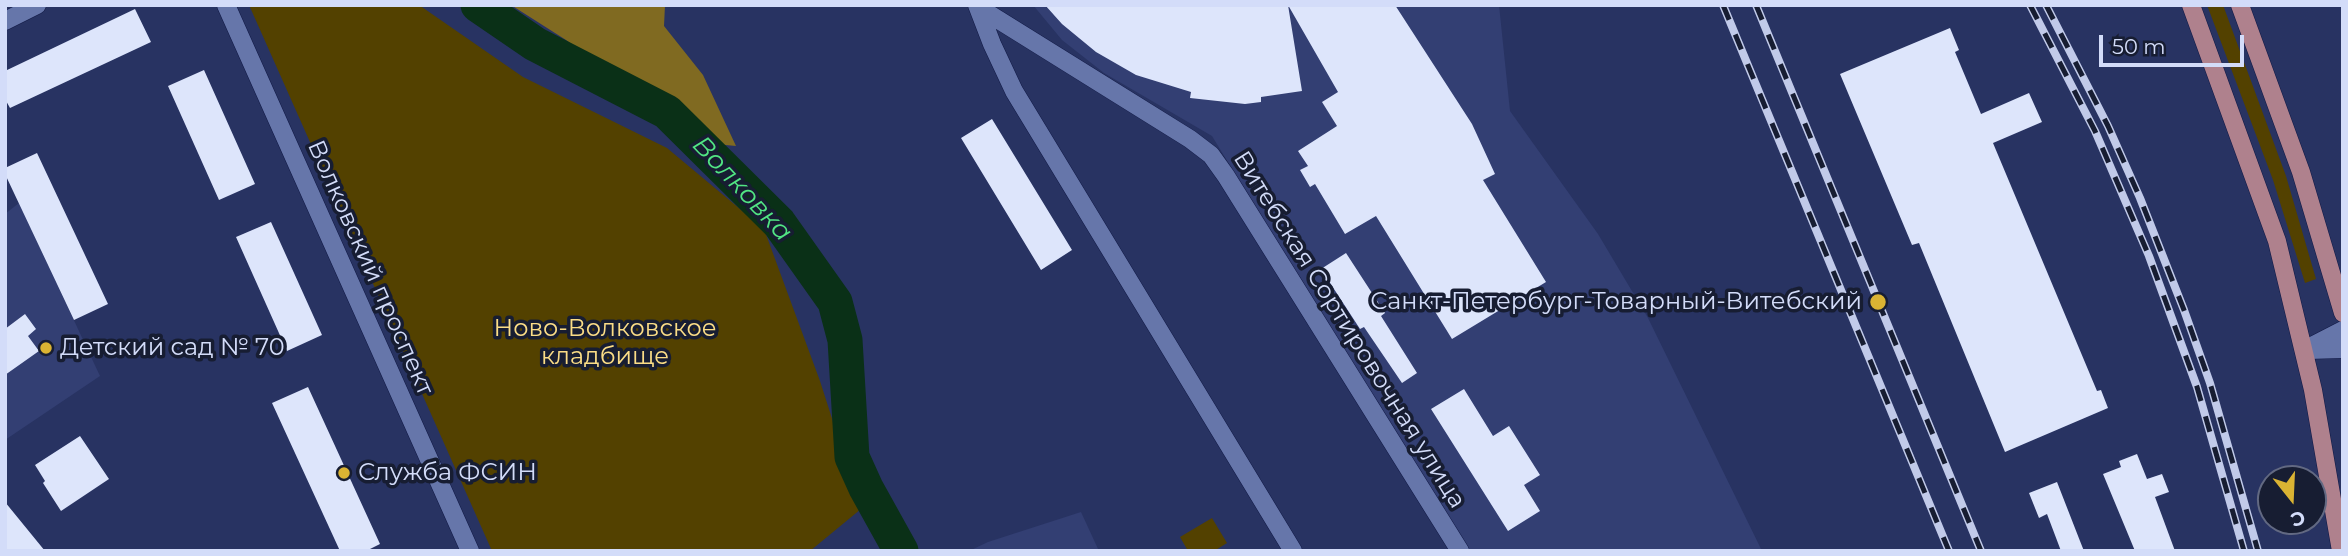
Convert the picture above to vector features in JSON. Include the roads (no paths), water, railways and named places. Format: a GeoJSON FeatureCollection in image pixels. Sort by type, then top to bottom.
{"type":"FeatureCollection","features":[{"type":"Feature","properties":{"kind":"main road"},"geometry":{"type":"LineString","coordinates":[[2191,5],[2268,215],[2304,350],[2341,551]]}},
{"type":"Feature","properties":{"kind":"main road"},"geometry":{"type":"LineString","coordinates":[[2240,5],[2301,172],[2343,313]]}},
{"type":"Feature","properties":{"kind":"street"},"geometry":{"type":"LineString","coordinates":[[5,21],[37,5]]}},
{"type":"Feature","properties":{"kind":"street","name":"Волковский проспект"},"geometry":{"type":"LineString","coordinates":[[226,5],[470,551]]}},
{"type":"Feature","properties":{"kind":"street","name":"Витебская Сортировочная улица"},"geometry":{"type":"LineString","coordinates":[[977,6],[1014,91],[1293,551]]}},
{"type":"Feature","properties":{"kind":"street","name":"Витебская Сортировочная улица"},"geometry":{"type":"LineString","coordinates":[[977,6],[1179,132],[1210,155],[1234,188],[1460,551]]}},
{"type":"Feature","properties":{"kind":"street"},"geometry":{"type":"LineString","coordinates":[[2304,350],[2343,330]]}},
{"type":"Feature","properties":{"kind":"street"},"geometry":{"type":"LineString","coordinates":[[2304,350],[2343,349]]}},
{"type":"Feature","properties":{"kind":"waterway","name":"Волковка"},"geometry":{"type":"LineString","coordinates":[[478,5],[535,44],[667,112],[779,223],[835,302],[845,340],[852,457],[901,551]]}},
{"type":"Feature","properties":{"kind":"railway"},"geometry":{"type":"LineString","coordinates":[[1723,5],[1949,551]]}},
{"type":"Feature","properties":{"kind":"railway"},"geometry":{"type":"LineString","coordinates":[[1756,5],[1981,551]]}},
{"type":"Feature","properties":{"kind":"railway"},"geometry":{"type":"LineString","coordinates":[[2030,5],[2095,131],[2149,256],[2197,387],[2244,551]]}},
{"type":"Feature","properties":{"kind":"railway"},"geometry":{"type":"LineString","coordinates":[[2046,5],[2108,126],[2184,310],[2210,383],[2258,551]]}},
{"type":"Feature","properties":{"kind":"place","name":"Санкт-Петербург-Товарный-Витебский"},"geometry":{"type":"Point","coordinates":[1878,302]}},
{"type":"Feature","properties":{"kind":"place","name":"Детский сад № 70"},"geometry":{"type":"Point","coordinates":[46,348]}},
{"type":"Feature","properties":{"kind":"place","name":"Служба ФСИН"},"geometry":{"type":"Point","coordinates":[344,473]}},
{"type":"Feature","properties":{"kind":"park label","name":"Ново-Волковское кладбище"},"geometry":{"type":"Point","coordinates":[605,343]}}]}
